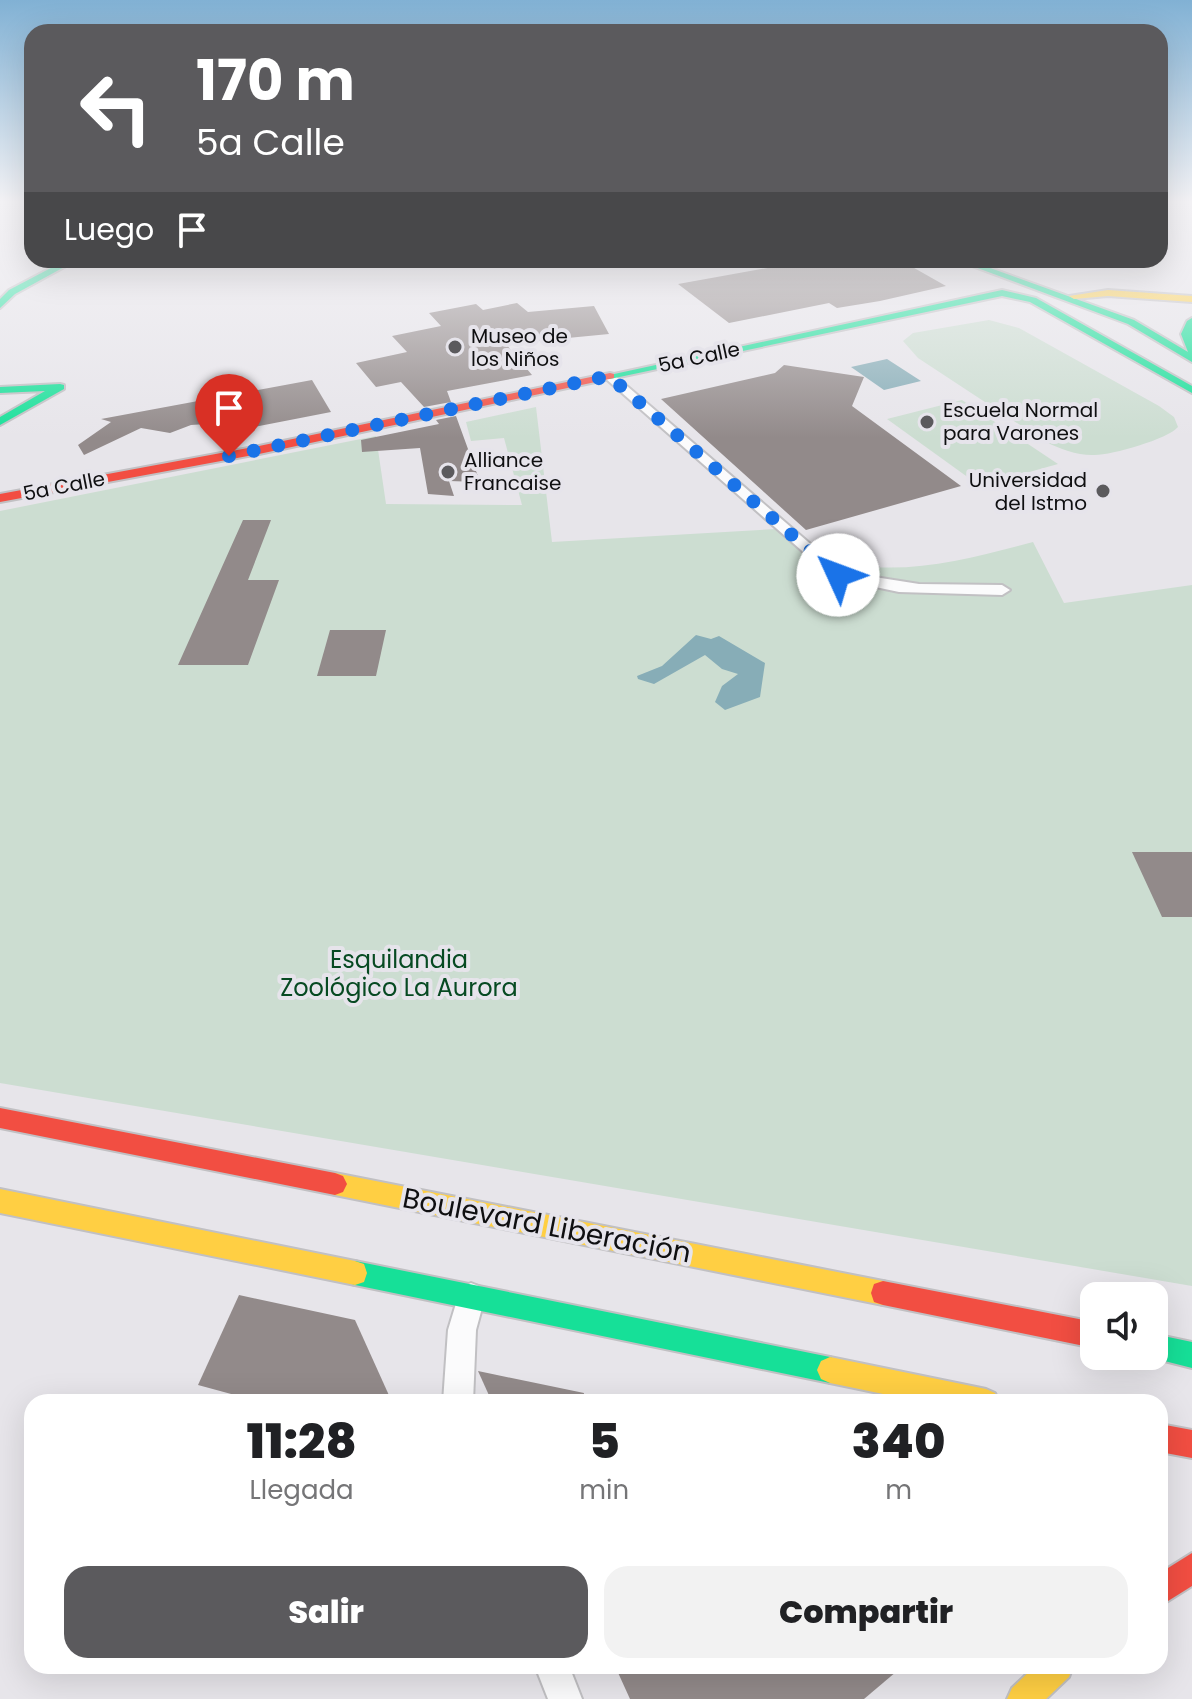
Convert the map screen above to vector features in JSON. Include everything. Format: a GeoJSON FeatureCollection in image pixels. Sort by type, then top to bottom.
{"type":"FeatureCollection","features":[{"type":"Feature","properties":{"kind":"main road"},"geometry":{"type":"LineString","coordinates":[[0,289],[19,279]]}},
{"type":"Feature","properties":{"kind":"main road"},"geometry":{"type":"LineString","coordinates":[[0,305],[12,292],[36,279]]}},
{"type":"Feature","properties":{"kind":"main road"},"geometry":{"type":"LineString","coordinates":[[927,307],[985,290],[981,279]]}},
{"type":"Feature","properties":{"kind":"main road"},"geometry":{"type":"LineString","coordinates":[[1015,279],[1069,297],[1161,337],[1192,359]]}},
{"type":"Feature","properties":{"kind":"main road"},"geometry":{"type":"LineString","coordinates":[[1022,279],[1108,293],[1192,299]]}},
{"type":"Feature","properties":{"kind":"main road"},"geometry":{"type":"LineString","coordinates":[[1061,316],[1058,309],[1069,297],[1108,293]]}},
{"type":"Feature","properties":{"kind":"main road","name":"5a Calle"},"geometry":{"type":"LineString","coordinates":[[0,498],[259,450],[927,307],[1012,294],[1061,316],[1184,385]]}},
{"type":"Feature","properties":{"kind":"main road"},"geometry":{"type":"LineString","coordinates":[[1110,342],[1141,345],[1161,337],[1174,321],[1192,312]]}},
{"type":"Feature","properties":{"kind":"main road"},"geometry":{"type":"LineString","coordinates":[[1192,321],[1186,334],[1192,351]]}},
{"type":"Feature","properties":{"kind":"main road"},"geometry":{"type":"LineString","coordinates":[[1184,385],[1172,374],[1174,370],[1192,369]]}},
{"type":"Feature","properties":{"kind":"main road"},"geometry":{"type":"LineString","coordinates":[[0,390],[60,387],[0,422]]}},
{"type":"Feature","properties":{"kind":"main road"},"geometry":{"type":"LineString","coordinates":[[0,505],[205,465],[259,450]]}},
{"type":"Feature","properties":{"kind":"main road","name":"Boulevard Liberación"},"geometry":{"type":"LineString","coordinates":[[0,1118],[1080,1332]]}},
{"type":"Feature","properties":{"kind":"main road"},"geometry":{"type":"LineString","coordinates":[[0,1201],[947,1394]]}},
{"type":"Feature","properties":{"kind":"main road"},"geometry":{"type":"LineString","coordinates":[[1168,1350],[1192,1355]]}},
{"type":"Feature","properties":{"kind":"main road"},"geometry":{"type":"LineString","coordinates":[[1168,1440],[1192,1444]]}},
{"type":"Feature","properties":{"kind":"main road"},"geometry":{"type":"LineString","coordinates":[[1168,1585],[1192,1568]]}},
{"type":"Feature","properties":{"kind":"main road"},"geometry":{"type":"LineString","coordinates":[[1023,1699],[1050,1674]]}},
{"type":"Feature","properties":{"kind":"street"},"geometry":{"type":"LineString","coordinates":[[609,376],[838,575],[872,586],[945,591],[1002,590]]}},
{"type":"Feature","properties":{"kind":"street"},"geometry":{"type":"LineString","coordinates":[[458,1394],[462,1330],[471,1297]]}},
{"type":"Feature","properties":{"kind":"street"},"geometry":{"type":"LineString","coordinates":[[555,1674],[565,1699]]}},
{"type":"Feature","properties":{"kind":"green space"},"geometry":{"type":"Polygon","coordinates":[[[989,320],[1019,328],[1159,406],[1174,417],[1178,427],[1152,441],[1114,452],[1089,455],[1070,452],[1046,442],[918,358],[903,341],[913,333],[989,320]]]}},
{"type":"Feature","properties":{"kind":"green space"},"geometry":{"type":"Polygon","coordinates":[[[962,400],[1058,464],[980,486],[887,419],[962,400]]]}},
{"type":"Feature","properties":{"kind":"green space","name":"Esquilandia Zoológico La Aurora"},"geometry":{"type":"Polygon","coordinates":[[[536,407],[552,542],[777,529],[806,549],[837,561],[869,567],[901,567],[968,558],[1033,542],[1064,603],[1192,585],[1192,1286],[0,1083],[0,511],[376,436],[386,504],[522,505],[504,438],[471,441],[466,422],[536,407]]]}},
{"type":"Feature","properties":{"kind":"water"},"geometry":{"type":"Polygon","coordinates":[[[887,359],[921,381],[884,390],[851,367],[887,359]]]}},
{"type":"Feature","properties":{"kind":"water"},"geometry":{"type":"Polygon","coordinates":[[[696,635],[711,639],[719,636],[765,663],[760,697],[725,710],[715,702],[722,686],[738,674],[722,669],[705,655],[654,684],[638,679],[637,676],[662,666],[696,635]]]}},
{"type":"Feature","properties":{"kind":"building"},"geometry":{"type":"Polygon","coordinates":[[[704,279],[934,279],[946,286],[880,301],[837,308],[829,303],[729,323],[678,284],[704,279]]]}},
{"type":"Feature","properties":{"kind":"building","name":"Museo de los Niños"},"geometry":{"type":"Polygon","coordinates":[[[517,303],[528,312],[594,306],[609,334],[506,344],[532,375],[447,391],[451,402],[424,407],[401,382],[376,387],[356,363],[407,352],[392,336],[441,326],[429,313],[476,304],[483,310],[517,303]]]}},
{"type":"Feature","properties":{"kind":"building","name":"Escuela Normal para Varones"},"geometry":{"type":"Polygon","coordinates":[[[784,365],[864,377],[852,406],[961,486],[806,530],[661,399],[775,373],[784,365]]]}},
{"type":"Feature","properties":{"kind":"building"},"geometry":{"type":"Polygon","coordinates":[[[312,380],[331,412],[224,433],[221,423],[191,425],[170,433],[141,428],[84,455],[78,445],[111,422],[101,419],[312,380]]]}},
{"type":"Feature","properties":{"kind":"building","name":"Alliance Francaise"},"geometry":{"type":"Polygon","coordinates":[[[456,416],[480,482],[449,481],[454,496],[428,494],[420,448],[362,452],[361,440],[439,424],[436,420],[456,416]]]}},
{"type":"Feature","properties":{"kind":"building"},"geometry":{"type":"Polygon","coordinates":[[[243,520],[271,520],[248,580],[279,580],[248,665],[178,665],[243,520]]]}},
{"type":"Feature","properties":{"kind":"building"},"geometry":{"type":"Polygon","coordinates":[[[330,630],[386,630],[376,676],[317,676],[330,630]]]}},
{"type":"Feature","properties":{"kind":"building"},"geometry":{"type":"Polygon","coordinates":[[[1132,852],[1192,852],[1192,917],[1162,917],[1132,852]]]}},
{"type":"Feature","properties":{"kind":"building"},"geometry":{"type":"Polygon","coordinates":[[[239,1295],[355,1320],[388,1394],[231,1394],[198,1385],[239,1295]]]}},
{"type":"Feature","properties":{"kind":"building"},"geometry":{"type":"Polygon","coordinates":[[[478,1371],[584,1393],[584,1394],[488,1394],[478,1371]]]}},
{"type":"Feature","properties":{"kind":"building"},"geometry":{"type":"Polygon","coordinates":[[[619,1674],[894,1674],[864,1699],[630,1699],[619,1674]]]}},
{"type":"Feature","properties":{"kind":"traffic: fast"},"geometry":{"type":"LineString","coordinates":[[0,305],[12,292],[36,279]]}},
{"type":"Feature","properties":{"kind":"traffic: fast"},"geometry":{"type":"LineString","coordinates":[[1013,279],[1131,322],[1192,359]]}},
{"type":"Feature","properties":{"kind":"traffic: fast"},"geometry":{"type":"LineString","coordinates":[[610,376],[1002,293],[1033,300],[1192,390]]}},
{"type":"Feature","properties":{"kind":"traffic: fast"},"geometry":{"type":"LineString","coordinates":[[1192,321],[1186,334],[1192,351]]}},
{"type":"Feature","properties":{"kind":"traffic: fast"},"geometry":{"type":"LineString","coordinates":[[0,422],[60,387]]}},
{"type":"Feature","properties":{"kind":"traffic: fast"},"geometry":{"type":"LineString","coordinates":[[0,390],[51,388]]}},
{"type":"Feature","properties":{"kind":"traffic: fast"},"geometry":{"type":"LineString","coordinates":[[355,1273],[830,1370]]}},
{"type":"Feature","properties":{"kind":"traffic: fast"},"geometry":{"type":"LineString","coordinates":[[1168,1350],[1192,1355]]}},
{"type":"Feature","properties":{"kind":"traffic: slow"},"geometry":{"type":"LineString","coordinates":[[1074,296],[1108,293],[1192,299]]}},
{"type":"Feature","properties":{"kind":"traffic: slow"},"geometry":{"type":"LineString","coordinates":[[335,1184],[883,1293]]}},
{"type":"Feature","properties":{"kind":"traffic: slow"},"geometry":{"type":"LineString","coordinates":[[0,1201],[355,1273]]}},
{"type":"Feature","properties":{"kind":"traffic: slow"},"geometry":{"type":"LineString","coordinates":[[830,1370],[947,1394]]}},
{"type":"Feature","properties":{"kind":"traffic: slow"},"geometry":{"type":"LineString","coordinates":[[1023,1699],[1050,1674]]}},
{"type":"Feature","properties":{"kind":"traffic: jam"},"geometry":{"type":"LineString","coordinates":[[0,498],[259,450],[610,376]]}},
{"type":"Feature","properties":{"kind":"traffic: jam"},"geometry":{"type":"LineString","coordinates":[[0,1118],[335,1184]]}},
{"type":"Feature","properties":{"kind":"traffic: jam"},"geometry":{"type":"LineString","coordinates":[[883,1293],[1080,1332]]}},
{"type":"Feature","properties":{"kind":"traffic: jam"},"geometry":{"type":"LineString","coordinates":[[1168,1440],[1192,1444]]}},
{"type":"Feature","properties":{"kind":"traffic: jam"},"geometry":{"type":"LineString","coordinates":[[1168,1585],[1192,1568]]}},
{"type":"Feature","properties":{"kind":"place","name":"Museo de los Niños"},"geometry":{"type":"Point","coordinates":[455,347]}},
{"type":"Feature","properties":{"kind":"place","name":"Escuela Normal para Varones"},"geometry":{"type":"Point","coordinates":[927,422]}},
{"type":"Feature","properties":{"kind":"place","name":"Alliance Francaise"},"geometry":{"type":"Point","coordinates":[448,472]}},
{"type":"Feature","properties":{"kind":"place","name":"Universidad del Istmo"},"geometry":{"type":"Point","coordinates":[1103,491]}},
{"type":"Feature","properties":{"kind":"route"},"geometry":{"type":"LineString","coordinates":[[229,456],[609,376],[838,575]]}}]}
